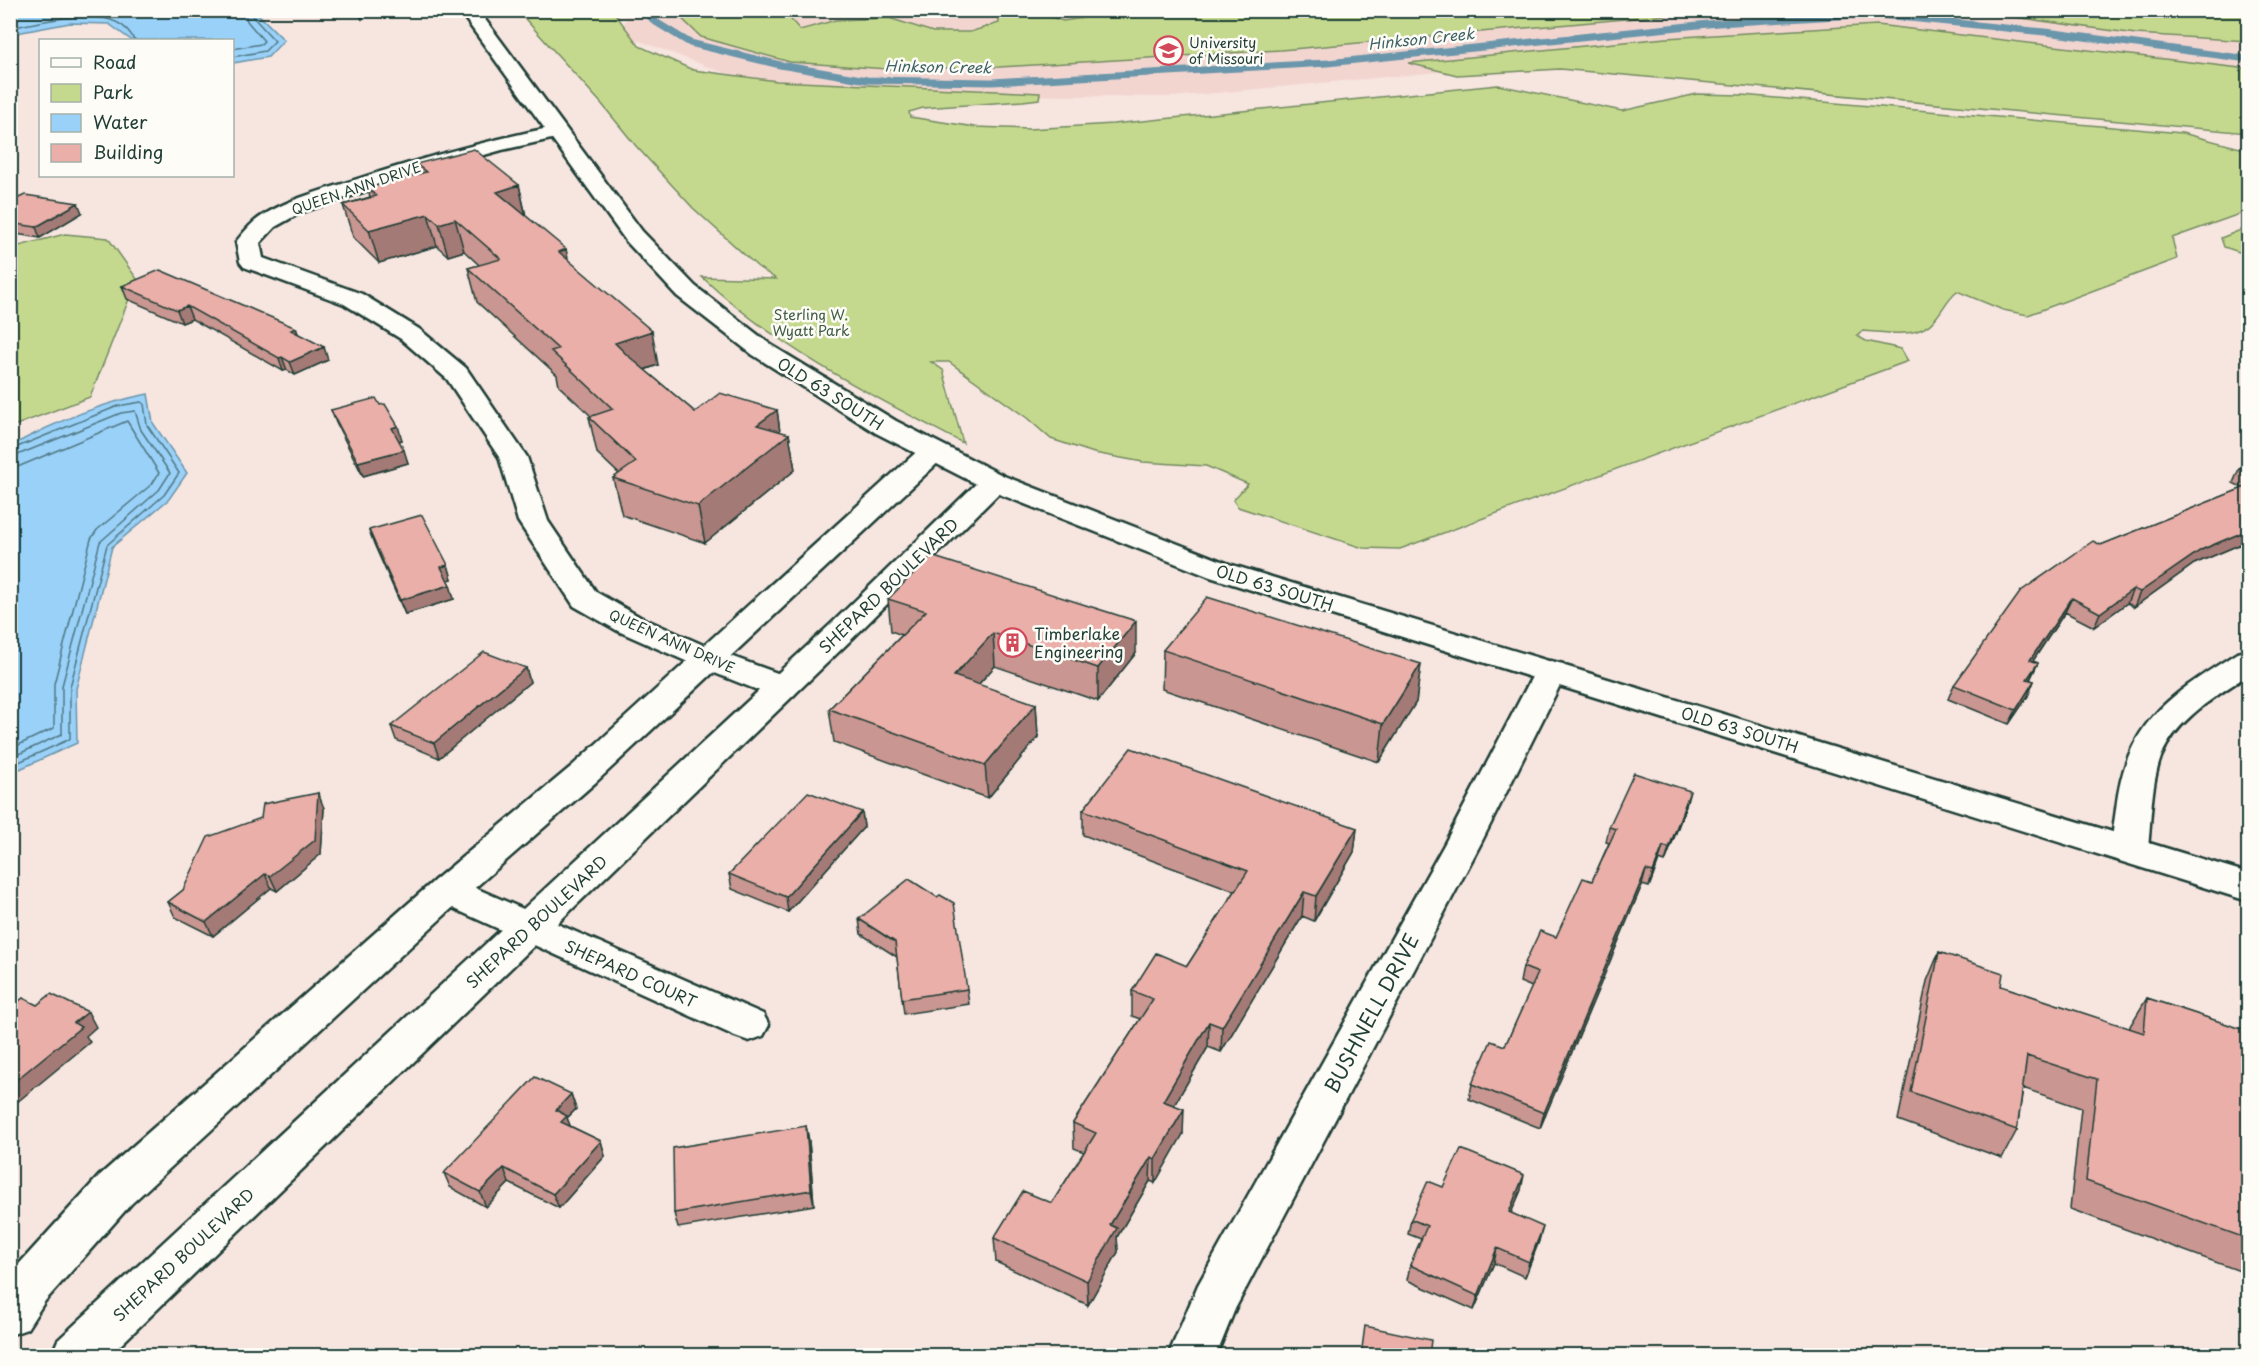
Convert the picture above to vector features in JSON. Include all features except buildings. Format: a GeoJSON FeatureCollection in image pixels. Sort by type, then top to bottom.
{"type":"FeatureCollection","features":[{"type":"Feature","properties":{"kind":"street","name":"OLD 63 SOUTH"},"geometry":{"type":"LineString","coordinates":[[468,10],[634,236],[686,291],[762,350],[886,427],[933,452],[994,482],[1221,571],[2248,887]]}},
{"type":"Feature","properties":{"kind":"street","name":"QUEEN ANN DRIVE"},"geometry":{"type":"LineString","coordinates":[[558,132],[499,144],[419,166],[292,208],[267,222],[248,242],[252,262],[353,299],[410,334],[457,374],[513,458],[533,521],[585,599],[629,624],[708,659],[782,687]]}},
{"type":"Feature","properties":{"kind":"street"},"geometry":{"type":"LineString","coordinates":[[10,1314],[29,1286],[115,1190],[448,890],[584,774],[933,452]]}},
{"type":"Feature","properties":{"kind":"street","name":"SHEPARD BOULEVARD"},"geometry":{"type":"LineString","coordinates":[[75,1356],[529,928],[994,482]]}},
{"type":"Feature","properties":{"kind":"street"},"geometry":{"type":"LineString","coordinates":[[2130,849],[2136,790],[2145,755],[2163,726],[2187,701],[2248,660]]}},
{"type":"Feature","properties":{"kind":"street","name":"BUSHNELL DRIVE"},"geometry":{"type":"LineString","coordinates":[[1192,1356],[1215,1300],[1457,853],[1551,671]]}},
{"type":"Feature","properties":{"kind":"street","name":"SHEPARD COURT"},"geometry":{"type":"LineString","coordinates":[[448,890],[749,1025]]}},
{"type":"Feature","properties":{"kind":"shaded area","name":"University of Missouri"},"geometry":{"type":"Polygon","coordinates":[[[629,10],[2248,10],[2248,74],[1886,30],[1173,97],[778,93],[621,34],[629,10]]]}},
{"type":"Feature","properties":{"kind":"green space"},"geometry":{"type":"Polygon","coordinates":[[[994,10],[1032,11],[1063,21],[1136,10],[1714,11],[1281,50],[999,67],[887,69],[790,62],[701,37],[674,11],[775,11],[787,15],[800,30],[836,20],[889,18],[933,32],[970,32],[999,23],[998,13],[994,10]]]}},
{"type":"Feature","properties":{"kind":"green space","name":"Sterling W. Wyatt Park"},"geometry":{"type":"Polygon","coordinates":[[[518,11],[613,11],[639,46],[693,70],[777,81],[1040,93],[1039,99],[923,108],[909,112],[910,117],[975,127],[1029,129],[1113,124],[1498,85],[1622,111],[1697,94],[1742,95],[2182,133],[2248,150],[2248,211],[2172,238],[2177,259],[2028,315],[2003,310],[1957,291],[1934,320],[1919,330],[1911,333],[1863,331],[1857,336],[1866,341],[1901,349],[1908,361],[1400,549],[1363,548],[1238,507],[1233,500],[1248,484],[1206,466],[1143,462],[1094,453],[1051,439],[1027,418],[949,362],[931,362],[943,370],[963,443],[860,388],[794,349],[731,303],[702,277],[776,279],[758,267],[693,208],[518,11]]]}},
{"type":"Feature","properties":{"kind":"green space"},"geometry":{"type":"Polygon","coordinates":[[[1970,11],[2248,11],[2248,41],[2136,34],[1970,11]]]}},
{"type":"Feature","properties":{"kind":"green space"},"geometry":{"type":"Polygon","coordinates":[[[1877,25],[2248,69],[2248,133],[1560,69],[1457,75],[1408,63],[1666,38],[1877,25]]]}},
{"type":"Feature","properties":{"kind":"green space"},"geometry":{"type":"Polygon","coordinates":[[[2248,227],[2248,255],[2224,247],[2221,238],[2248,227]]]}},
{"type":"Feature","properties":{"kind":"green space"},"geometry":{"type":"Polygon","coordinates":[[[65,234],[108,238],[137,279],[90,397],[11,427],[11,248],[65,234]]]}},
{"type":"Feature","properties":{"kind":"water"},"geometry":{"type":"Polygon","coordinates":[[[11,11],[258,11],[257,13],[284,40],[268,57],[234,63],[234,39],[130,39],[109,24],[70,23],[11,34],[11,11]]]}},
{"type":"Feature","properties":{"kind":"water"},"geometry":{"type":"Polygon","coordinates":[[[148,394],[153,423],[187,473],[169,499],[112,547],[76,689],[77,743],[11,773],[11,446],[78,415],[148,394]]]}},
{"type":"Feature","properties":{"kind":"waterway","name":"Hinkson Creek"},"geometry":{"type":"LineString","coordinates":[[645,10],[654,21],[690,43],[780,65],[867,80],[992,82],[1327,63],[1718,23],[1871,14],[2054,33],[2248,59]]}},
{"type":"Feature","properties":{"kind":"place","name":"University of Missouri"},"geometry":{"type":"Point","coordinates":[1168,50]}},
{"type":"Feature","properties":{"kind":"place","name":"Timberlake Engineering"},"geometry":{"type":"Point","coordinates":[1013,642]}}]}
